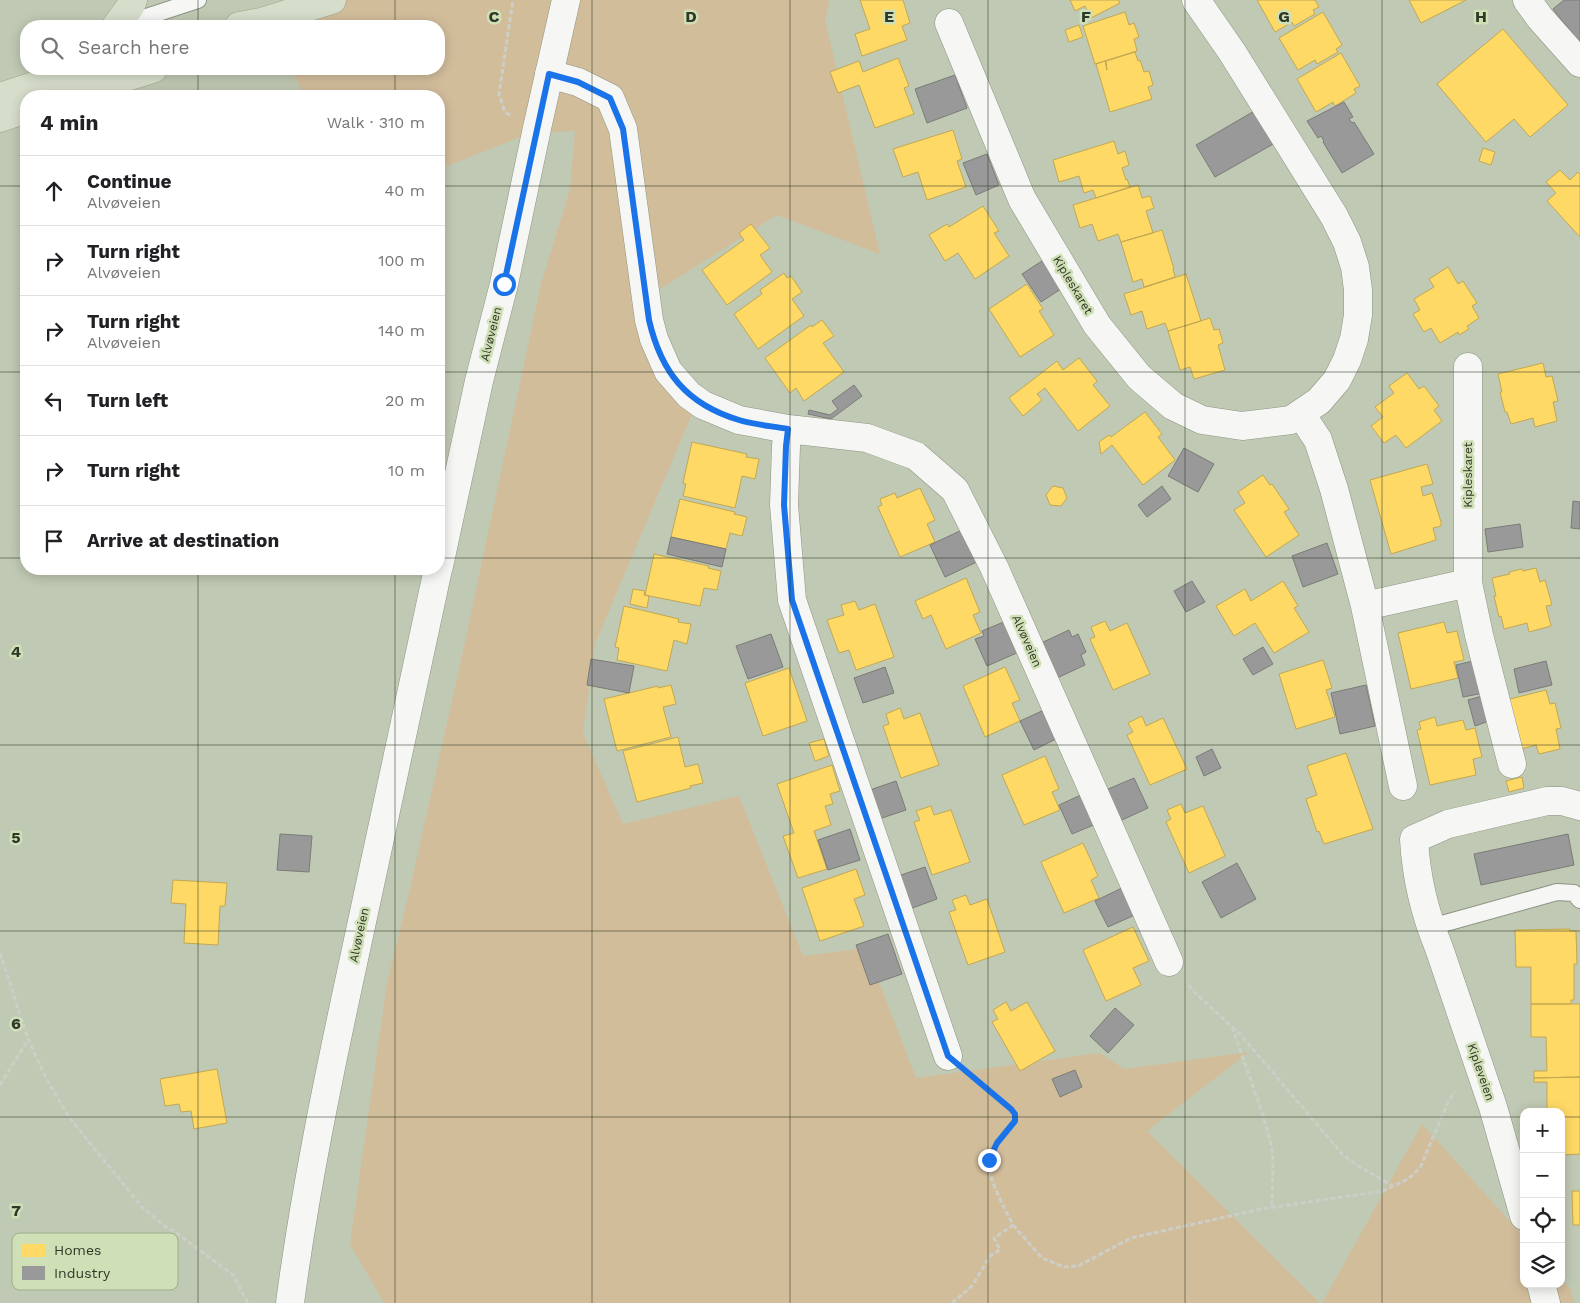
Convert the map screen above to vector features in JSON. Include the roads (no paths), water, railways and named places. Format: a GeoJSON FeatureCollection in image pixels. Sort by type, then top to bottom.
{"type":"FeatureCollection","features":[{"type":"Feature","properties":{"kind":"highway"},"geometry":{"type":"LineString","coordinates":[[121,20],[133,0]]}},
{"type":"Feature","properties":{"kind":"highway"},"geometry":{"type":"LineString","coordinates":[[267,20],[321,3]]}},
{"type":"Feature","properties":{"kind":"highway"},"geometry":{"type":"LineString","coordinates":[[0,79],[20,73]]}},
{"type":"Feature","properties":{"kind":"highway"},"geometry":{"type":"LineString","coordinates":[[22,90],[68,75]]}},
{"type":"Feature","properties":{"kind":"highway"},"geometry":{"type":"LineString","coordinates":[[85,90],[134,75]]}},
{"type":"Feature","properties":{"kind":"highway"},"geometry":{"type":"LineString","coordinates":[[0,97],[20,90]]}},
{"type":"Feature","properties":{"kind":"highway"},"geometry":{"type":"LineString","coordinates":[[0,118],[20,111]]}},
{"type":"Feature","properties":{"kind":"street","name":"Alvøveien"},"geometry":{"type":"LineString","coordinates":[[445,535],[479,381],[504,284],[566,0]]}},
{"type":"Feature","properties":{"kind":"street","name":"Kipleskaret"},"geometry":{"type":"LineString","coordinates":[[949,23],[1022,199],[1097,325],[1139,377],[1173,406],[1202,420],[1242,426],[1292,420],[1320,401],[1337,380],[1347,360],[1354,339],[1358,315],[1358,290],[1355,267],[1347,242],[1334,216],[1232,52],[1196,0]]}},
{"type":"Feature","properties":{"kind":"street"},"geometry":{"type":"LineString","coordinates":[[1527,0],[1540,18],[1580,63]]}},
{"type":"Feature","properties":{"kind":"street","name":"Alvøveien"},"geometry":{"type":"LineString","coordinates":[[549,74],[578,82],[610,98],[623,129],[649,320],[654,339],[668,371],[689,395],[703,405],[739,420],[788,429],[867,438],[916,456],[955,490],[994,567],[1168,962]]}},
{"type":"Feature","properties":{"kind":"street","name":"Kipleskaret"},"geometry":{"type":"LineString","coordinates":[[1468,367],[1468,583],[1479,635],[1512,764]]}},
{"type":"Feature","properties":{"kind":"street"},"geometry":{"type":"LineString","coordinates":[[1300,414],[1318,440],[1331,481],[1365,606],[1403,786]]}},
{"type":"Feature","properties":{"kind":"street"},"geometry":{"type":"LineString","coordinates":[[788,429],[784,505],[792,600],[948,1056]]}},
{"type":"Feature","properties":{"kind":"street","name":"Alvøveien"},"geometry":{"type":"LineString","coordinates":[[290,1303],[326,1088],[436,575]]}},
{"type":"Feature","properties":{"kind":"street"},"geometry":{"type":"LineString","coordinates":[[1365,606],[1468,583]]}},
{"type":"Feature","properties":{"kind":"street","name":"Kipleveien"},"geometry":{"type":"LineString","coordinates":[[1520,1202],[1493,1107],[1432,930],[1416,864],[1414,839],[1448,824],[1547,801],[1562,801],[1580,806]]}},
{"type":"Feature","properties":{"kind":"street"},"geometry":{"type":"LineString","coordinates":[[1542,1288],[1546,1303]]}},
{"type":"Feature","properties":{"kind":"lane"},"geometry":{"type":"LineString","coordinates":[[136,20],[198,0]]}},
{"type":"Feature","properties":{"kind":"lane"},"geometry":{"type":"LineString","coordinates":[[1432,930],[1442,924],[1557,892],[1574,893],[1580,900]]}}]}
